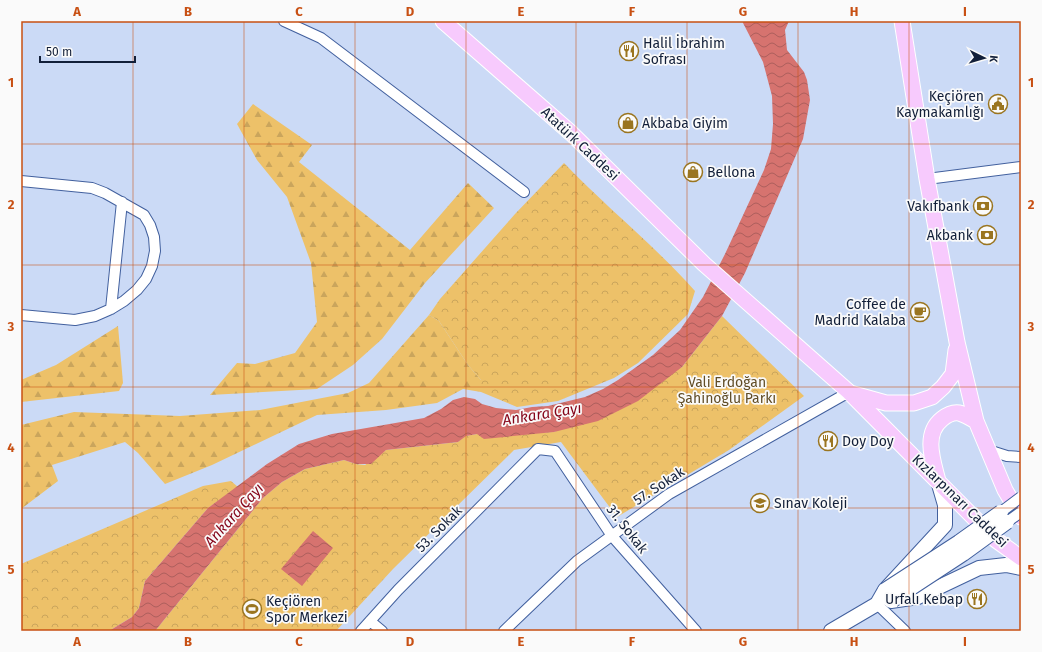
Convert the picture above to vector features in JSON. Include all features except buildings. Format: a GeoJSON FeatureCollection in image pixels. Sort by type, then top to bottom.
{"type":"FeatureCollection","features":[{"type":"Feature","properties":{"kind":"main road","name":"Atatürk Caddesi"},"geometry":{"type":"LineString","coordinates":[[443,21],[571,133],[712,271],[739,295]]}},
{"type":"Feature","properties":{"kind":"main road"},"geometry":{"type":"LineString","coordinates":[[831,631],[877,604],[960,542],[1010,517],[1005,490],[976,421],[957,342],[927,180],[902,21]]}},
{"type":"Feature","properties":{"kind":"main road","name":"Kızlarpınarı Caddesi"},"geometry":{"type":"LineString","coordinates":[[739,295],[849,392],[996,540],[1021,558]]}},
{"type":"Feature","properties":{"kind":"main road"},"geometry":{"type":"LineString","coordinates":[[849,392],[886,403],[914,403],[932,397],[943,387],[953,374],[957,342]]}},
{"type":"Feature","properties":{"kind":"main road"},"geometry":{"type":"LineString","coordinates":[[889,595],[945,525],[945,505],[932,456],[931,436],[936,423],[948,414],[959,413],[976,421]]}},
{"type":"Feature","properties":{"kind":"main road"},"geometry":{"type":"LineString","coordinates":[[889,595],[918,596],[979,568],[1006,565],[1021,568]]}},
{"type":"Feature","properties":{"kind":"street"},"geometry":{"type":"LineString","coordinates":[[284,21],[321,38],[524,192]]}},
{"type":"Feature","properties":{"kind":"street"},"geometry":{"type":"LineString","coordinates":[[927,180],[1021,167]]}},
{"type":"Feature","properties":{"kind":"street"},"geometry":{"type":"LineString","coordinates":[[21,181],[92,188],[106,193],[144,215],[150,225],[154,237],[155,251],[152,266],[146,279],[128,298],[111,309],[95,316],[75,320],[21,315]]}},
{"type":"Feature","properties":{"kind":"street"},"geometry":{"type":"LineString","coordinates":[[111,309],[122,202]]}},
{"type":"Feature","properties":{"kind":"street","name":"57. Sokak"},"geometry":{"type":"LineString","coordinates":[[504,631],[577,561],[669,494],[849,392]]}},
{"type":"Feature","properties":{"kind":"street","name":"31. Sokak"},"geometry":{"type":"LineString","coordinates":[[538,450],[555,451],[612,536],[696,631]]}},
{"type":"Feature","properties":{"kind":"street","name":"53. Sokak"},"geometry":{"type":"LineString","coordinates":[[361,631],[398,590],[538,450]]}},
{"type":"Feature","properties":{"kind":"street"},"geometry":{"type":"LineString","coordinates":[[988,450],[1007,456],[1021,457]]}},
{"type":"Feature","properties":{"kind":"street"},"geometry":{"type":"LineString","coordinates":[[1010,517],[1021,497]]}},
{"type":"Feature","properties":{"kind":"street"},"geometry":{"type":"LineString","coordinates":[[1010,517],[1021,512]]}},
{"type":"Feature","properties":{"kind":"street"},"geometry":{"type":"LineString","coordinates":[[877,604],[905,631]]}},
{"type":"Feature","properties":{"kind":"street"},"geometry":{"type":"LineString","coordinates":[[370,621],[382,631]]}},
{"type":"Feature","properties":{"kind":"green space"},"geometry":{"type":"Polygon","coordinates":[[[253,104],[312,145],[299,162],[410,250],[468,183],[494,208],[425,283],[382,339],[353,365],[317,389],[210,395],[237,363],[255,364],[295,353],[317,322],[311,263],[287,197],[257,160],[237,124],[253,104]]]}},
{"type":"Feature","properties":{"kind":"green space"},"geometry":{"type":"Polygon","coordinates":[[[564,163],[664,258],[695,291],[688,314],[638,363],[614,378],[558,401],[517,407],[481,392],[481,380],[468,365],[439,321],[429,315],[440,299],[515,214],[564,163]]]}},
{"type":"Feature","properties":{"kind":"green space"},"geometry":{"type":"Polygon","coordinates":[[[429,315],[439,321],[468,365],[481,380],[481,392],[463,389],[437,403],[386,410],[317,415],[212,465],[165,484],[138,453],[125,442],[52,465],[58,481],[21,509],[21,425],[74,412],[180,416],[260,410],[348,393],[369,383],[429,315]]]}},
{"type":"Feature","properties":{"kind":"green space","name":"Vali Erdoğan Şahinoğlu Parkı"},"geometry":{"type":"Polygon","coordinates":[[[722,316],[804,396],[729,450],[617,517],[561,442],[514,450],[393,569],[336,631],[155,631],[263,498],[282,482],[305,469],[344,460],[365,465],[386,450],[458,442],[465,436],[477,434],[554,432],[682,367],[722,316]]]}},
{"type":"Feature","properties":{"kind":"green space"},"geometry":{"type":"Polygon","coordinates":[[[118,326],[123,383],[119,391],[21,402],[21,380],[56,365],[118,326]]]}},
{"type":"Feature","properties":{"kind":"green space"},"geometry":{"type":"Polygon","coordinates":[[[231,481],[238,487],[208,508],[145,581],[139,608],[132,617],[109,631],[21,631],[21,564],[203,486],[231,481]]]}},
{"type":"Feature","properties":{"kind":"water","name":"Ankara Çayı"},"geometry":{"type":"Polygon","coordinates":[[[742,21],[789,21],[785,30],[787,50],[804,72],[807,80],[810,100],[803,139],[745,273],[722,316],[682,367],[638,401],[598,421],[554,432],[484,439],[477,434],[466,436],[458,442],[386,450],[371,464],[356,464],[344,460],[305,469],[282,482],[263,498],[155,631],[109,631],[132,617],[139,608],[145,581],[208,508],[267,464],[299,444],[332,434],[424,418],[441,409],[453,400],[464,397],[475,399],[482,404],[496,408],[516,410],[548,406],[585,397],[618,380],[653,355],[680,330],[703,297],[725,254],[764,170],[771,149],[773,124],[772,96],[763,62],[742,21]]]}},
{"type":"Feature","properties":{"kind":"water"},"geometry":{"type":"Polygon","coordinates":[[[313,531],[333,548],[302,586],[281,569],[313,531]]]}},
{"type":"Feature","properties":{"kind":"place","name":"Halil İbrahim Sofrası"},"geometry":{"type":"Point","coordinates":[629,51]}},
{"type":"Feature","properties":{"kind":"place","name":"Keçiören Kaymakamlığı"},"geometry":{"type":"Point","coordinates":[998,104]}},
{"type":"Feature","properties":{"kind":"place","name":"Akbaba Giyim"},"geometry":{"type":"Point","coordinates":[628,123]}},
{"type":"Feature","properties":{"kind":"place","name":"Bellona"},"geometry":{"type":"Point","coordinates":[693,172]}},
{"type":"Feature","properties":{"kind":"place","name":"Vakıfbank"},"geometry":{"type":"Point","coordinates":[983,206]}},
{"type":"Feature","properties":{"kind":"place","name":"Akbank"},"geometry":{"type":"Point","coordinates":[987,235]}},
{"type":"Feature","properties":{"kind":"place","name":"Coffee de Madrid Kalaba"},"geometry":{"type":"Point","coordinates":[920,312]}},
{"type":"Feature","properties":{"kind":"place","name":"Doy Doy"},"geometry":{"type":"Point","coordinates":[828,441]}},
{"type":"Feature","properties":{"kind":"place","name":"Sınav Koleji"},"geometry":{"type":"Point","coordinates":[760,503]}},
{"type":"Feature","properties":{"kind":"place","name":"Urfalı Kebap"},"geometry":{"type":"Point","coordinates":[977,599]}},
{"type":"Feature","properties":{"kind":"place","name":"Keçiören Spor Merkezi"},"geometry":{"type":"Point","coordinates":[252,609]}}]}
